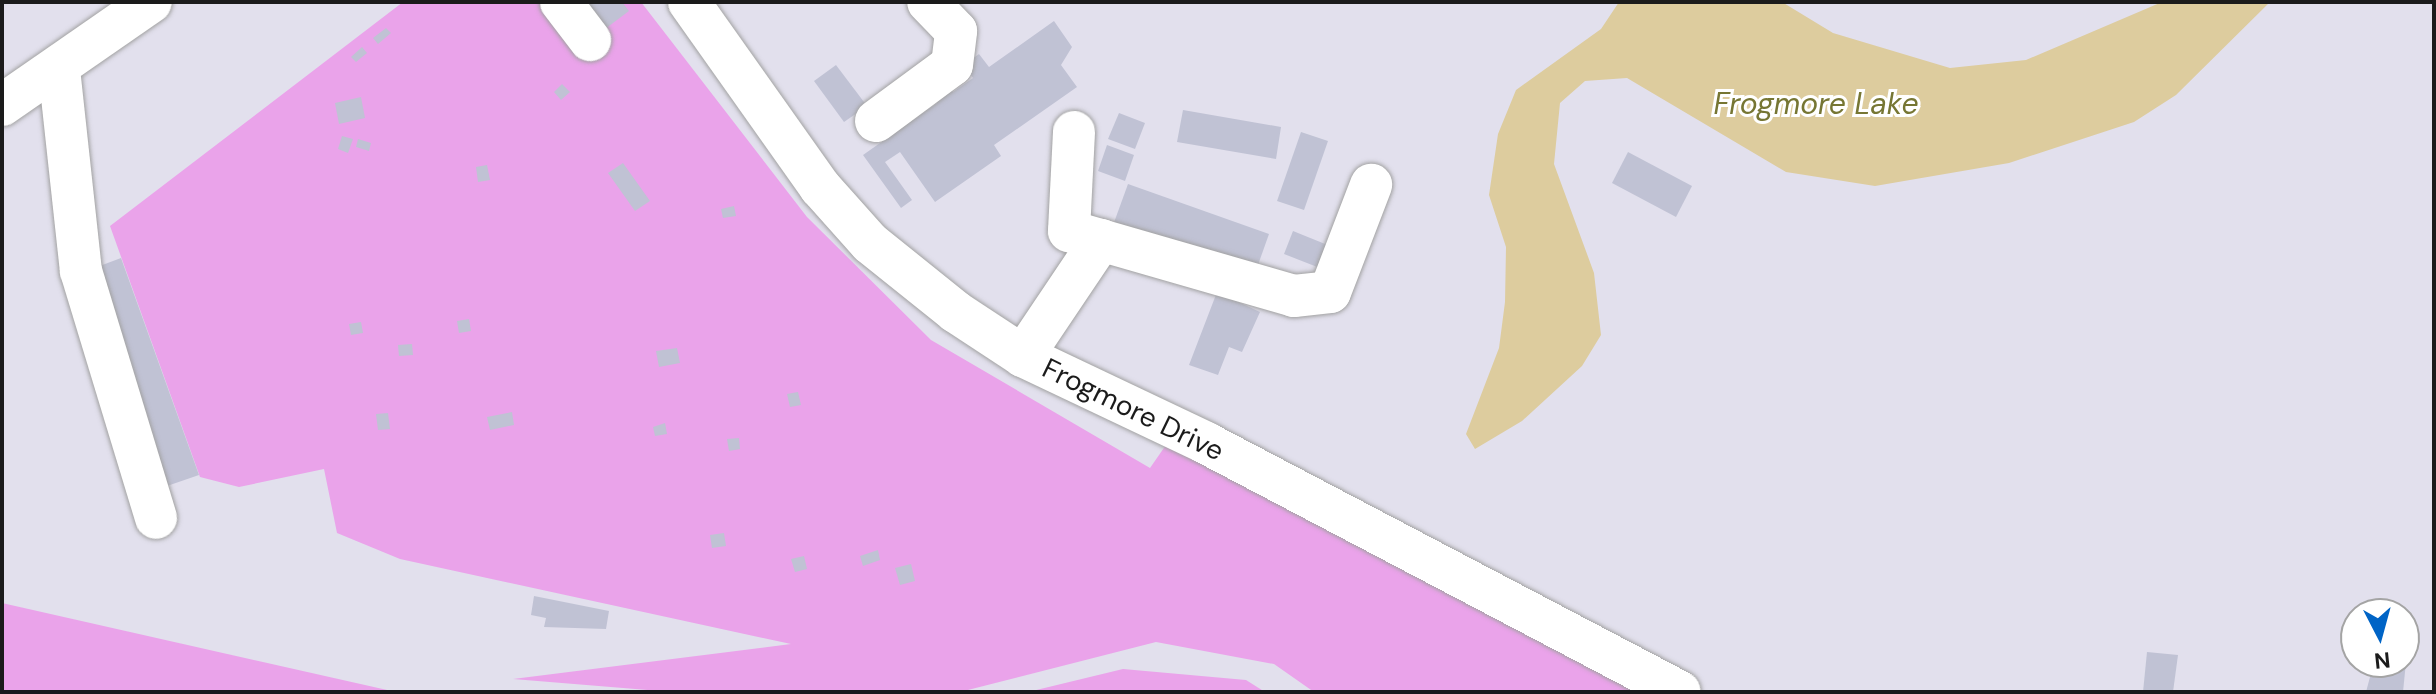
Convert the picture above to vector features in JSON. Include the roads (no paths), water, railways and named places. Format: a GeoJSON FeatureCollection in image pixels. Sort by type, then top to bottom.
{"type":"FeatureCollection","features":[{"type":"Feature","properties":{"kind":"lane"},"geometry":{"type":"LineString","coordinates":[[3,99],[59,69],[151,2]]}},
{"type":"Feature","properties":{"kind":"lane"},"geometry":{"type":"LineString","coordinates":[[561,2],[590,40]]}},
{"type":"Feature","properties":{"kind":"lane"},"geometry":{"type":"LineString","coordinates":[[876,121],[952,65],[956,31],[944,7]]}},
{"type":"Feature","properties":{"kind":"lane","name":"Frogmore Drive"},"geometry":{"type":"LineString","coordinates":[[704,8],[820,187],[870,243],[1023,356],[1206,443],[1680,692]]}},
{"type":"Feature","properties":{"kind":"lane"},"geometry":{"type":"LineString","coordinates":[[59,69],[81,271],[156,518]]}},
{"type":"Feature","properties":{"kind":"lane"},"geometry":{"type":"LineString","coordinates":[[1074,132],[1069,231],[1294,296],[1330,292],[1371,185]]}},
{"type":"Feature","properties":{"kind":"lane"},"geometry":{"type":"LineString","coordinates":[[1023,356],[1101,240]]}},
{"type":"Feature","properties":{"kind":"water","name":"Frogmore Lake"},"geometry":{"type":"Polygon","coordinates":[[[1619,2],[1782,2],[1833,33],[1950,68],[2026,60],[2162,2],[2270,2],[2176,95],[2134,122],[2009,163],[1875,186],[1786,172],[1627,78],[1585,81],[1560,103],[1554,164],[1594,273],[1601,335],[1582,366],[1522,421],[1475,449],[1466,434],[1499,348],[1505,302],[1506,247],[1489,195],[1498,134],[1516,90],[1601,29],[1619,2]]]}}]}
